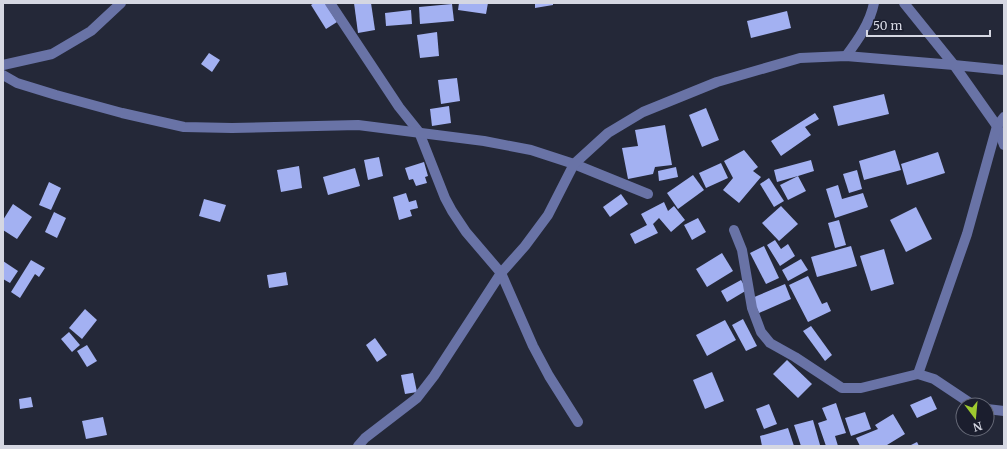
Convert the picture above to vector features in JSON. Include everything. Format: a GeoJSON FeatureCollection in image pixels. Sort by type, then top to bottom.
{"type":"FeatureCollection","features":[{"type":"Feature","properties":{"kind":"street"},"geometry":{"type":"LineString","coordinates":[[3,65],[52,54],[91,32],[121,3]]}},
{"type":"Feature","properties":{"kind":"street"},"geometry":{"type":"LineString","coordinates":[[330,3],[399,107],[419,132],[442,191],[452,211],[466,232],[500,273],[542,364],[566,405],[578,422]]}},
{"type":"Feature","properties":{"kind":"street"},"geometry":{"type":"LineString","coordinates":[[846,56],[863,32],[872,12],[874,3]]}},
{"type":"Feature","properties":{"kind":"street"},"geometry":{"type":"LineString","coordinates":[[904,3],[954,65],[997,126],[1004,145]]}},
{"type":"Feature","properties":{"kind":"street"},"geometry":{"type":"LineString","coordinates":[[358,446],[365,438],[417,398],[434,376],[500,273],[525,246],[548,215],[574,164],[608,133],[643,112],[716,82],[800,58],[846,56],[1004,70]]}},
{"type":"Feature","properties":{"kind":"street"},"geometry":{"type":"LineString","coordinates":[[3,75],[17,83],[56,96],[184,127],[232,128],[358,125],[484,141],[531,150],[574,164],[648,194]]}},
{"type":"Feature","properties":{"kind":"street"},"geometry":{"type":"LineString","coordinates":[[918,374],[967,234],[997,126],[1004,117]]}},
{"type":"Feature","properties":{"kind":"street"},"geometry":{"type":"LineString","coordinates":[[734,230],[742,250],[752,308],[761,332],[770,343],[800,360],[842,388],[861,388],[918,374],[934,379],[960,397]]}},
{"type":"Feature","properties":{"kind":"building"},"geometry":{"type":"Polygon","coordinates":[[[314,3],[325,3],[337,22],[326,29],[311,5],[314,3]]]}},
{"type":"Feature","properties":{"kind":"building"},"geometry":{"type":"Polygon","coordinates":[[[354,3],[371,3],[375,30],[358,33],[354,3]]]}},
{"type":"Feature","properties":{"kind":"building"},"geometry":{"type":"Polygon","coordinates":[[[459,3],[488,3],[486,14],[458,10],[459,3]]]}},
{"type":"Feature","properties":{"kind":"building"},"geometry":{"type":"Polygon","coordinates":[[[535,3],[553,3],[553,5],[535,8],[535,3]]]}},
{"type":"Feature","properties":{"kind":"building"},"geometry":{"type":"Polygon","coordinates":[[[452,4],[454,21],[420,24],[419,7],[452,4]]]}},
{"type":"Feature","properties":{"kind":"building"},"geometry":{"type":"Polygon","coordinates":[[[411,10],[412,24],[386,26],[385,13],[411,10]]]}},
{"type":"Feature","properties":{"kind":"building"},"geometry":{"type":"Polygon","coordinates":[[[787,11],[791,28],[751,38],[747,21],[787,11]]]}},
{"type":"Feature","properties":{"kind":"building"},"geometry":{"type":"Polygon","coordinates":[[[437,32],[439,56],[420,58],[417,35],[437,32]]]}},
{"type":"Feature","properties":{"kind":"building"},"geometry":{"type":"Polygon","coordinates":[[[209,53],[220,60],[212,72],[201,64],[209,53]]]}},
{"type":"Feature","properties":{"kind":"building"},"geometry":{"type":"Polygon","coordinates":[[[457,78],[460,101],[441,104],[438,80],[457,78]]]}},
{"type":"Feature","properties":{"kind":"building"},"geometry":{"type":"Polygon","coordinates":[[[884,94],[889,114],[838,126],[833,106],[884,94]]]}},
{"type":"Feature","properties":{"kind":"building"},"geometry":{"type":"Polygon","coordinates":[[[449,106],[451,123],[432,126],[430,109],[449,106]]]}},
{"type":"Feature","properties":{"kind":"building"},"geometry":{"type":"Polygon","coordinates":[[[706,108],[719,140],[702,147],[689,115],[706,108]]]}},
{"type":"Feature","properties":{"kind":"building"},"geometry":{"type":"Polygon","coordinates":[[[815,113],[819,119],[805,127],[811,135],[781,156],[771,141],[815,113]]]}},
{"type":"Feature","properties":{"kind":"building"},"geometry":{"type":"Polygon","coordinates":[[[665,125],[672,165],[655,167],[653,174],[628,179],[622,148],[638,146],[635,130],[665,125]]]}},
{"type":"Feature","properties":{"kind":"building"},"geometry":{"type":"Polygon","coordinates":[[[744,150],[758,167],[753,171],[761,177],[739,203],[723,190],[733,178],[724,161],[744,150]]]}},
{"type":"Feature","properties":{"kind":"building"},"geometry":{"type":"Polygon","coordinates":[[[895,150],[901,170],[864,180],[859,161],[895,150]]]}},
{"type":"Feature","properties":{"kind":"building"},"geometry":{"type":"Polygon","coordinates":[[[938,152],[945,173],[907,185],[901,164],[938,152]]]}},
{"type":"Feature","properties":{"kind":"building"},"geometry":{"type":"Polygon","coordinates":[[[379,157],[383,176],[368,180],[364,160],[379,157]]]}},
{"type":"Feature","properties":{"kind":"building"},"geometry":{"type":"Polygon","coordinates":[[[811,160],[814,171],[777,182],[774,170],[811,160]]]}},
{"type":"Feature","properties":{"kind":"building"},"geometry":{"type":"Polygon","coordinates":[[[424,162],[428,176],[425,177],[427,183],[416,186],[413,179],[409,180],[405,168],[424,162]]]}},
{"type":"Feature","properties":{"kind":"building"},"geometry":{"type":"Polygon","coordinates":[[[721,163],[728,178],[706,188],[699,173],[721,163]]]}},
{"type":"Feature","properties":{"kind":"building"},"geometry":{"type":"Polygon","coordinates":[[[299,166],[302,188],[281,192],[277,170],[299,166]]]}},
{"type":"Feature","properties":{"kind":"building"},"geometry":{"type":"Polygon","coordinates":[[[676,167],[678,177],[659,181],[658,171],[676,167]]]}},
{"type":"Feature","properties":{"kind":"building"},"geometry":{"type":"Polygon","coordinates":[[[355,168],[360,186],[328,195],[323,177],[355,168]]]}},
{"type":"Feature","properties":{"kind":"building"},"geometry":{"type":"Polygon","coordinates":[[[857,170],[862,189],[849,193],[843,174],[857,170]]]}},
{"type":"Feature","properties":{"kind":"building"},"geometry":{"type":"Polygon","coordinates":[[[693,175],[704,190],[678,209],[667,193],[693,175]]]}},
{"type":"Feature","properties":{"kind":"building"},"geometry":{"type":"Polygon","coordinates":[[[798,176],[806,191],[788,200],[780,185],[798,176]]]}},
{"type":"Feature","properties":{"kind":"building"},"geometry":{"type":"Polygon","coordinates":[[[769,178],[784,201],[774,207],[760,184],[769,178]]]}},
{"type":"Feature","properties":{"kind":"building"},"geometry":{"type":"Polygon","coordinates":[[[49,182],[61,188],[51,210],[39,205],[49,182]]]}},
{"type":"Feature","properties":{"kind":"building"},"geometry":{"type":"Polygon","coordinates":[[[838,185],[842,199],[863,193],[868,207],[835,218],[826,189],[838,185]]]}},
{"type":"Feature","properties":{"kind":"building"},"geometry":{"type":"Polygon","coordinates":[[[406,193],[409,202],[416,200],[418,208],[410,210],[412,216],[399,220],[393,197],[406,193]]]}},
{"type":"Feature","properties":{"kind":"building"},"geometry":{"type":"Polygon","coordinates":[[[621,194],[628,204],[610,217],[603,207],[621,194]]]}},
{"type":"Feature","properties":{"kind":"building"},"geometry":{"type":"Polygon","coordinates":[[[204,199],[226,205],[220,222],[199,216],[204,199]]]}},
{"type":"Feature","properties":{"kind":"building"},"geometry":{"type":"Polygon","coordinates":[[[664,202],[668,211],[674,206],[685,220],[671,232],[659,218],[653,224],[658,233],[635,244],[630,234],[647,225],[641,214],[664,202]]]}},
{"type":"Feature","properties":{"kind":"building"},"geometry":{"type":"Polygon","coordinates":[[[13,204],[32,217],[17,239],[3,230],[3,220],[13,204]]]}},
{"type":"Feature","properties":{"kind":"building"},"geometry":{"type":"Polygon","coordinates":[[[781,206],[798,224],[779,241],[762,223],[781,206]]]}},
{"type":"Feature","properties":{"kind":"building"},"geometry":{"type":"Polygon","coordinates":[[[916,207],[932,239],[906,252],[890,220],[916,207]]]}},
{"type":"Feature","properties":{"kind":"building"},"geometry":{"type":"Polygon","coordinates":[[[54,212],[66,218],[57,238],[45,232],[54,212]]]}},
{"type":"Feature","properties":{"kind":"building"},"geometry":{"type":"Polygon","coordinates":[[[698,218],[706,232],[692,240],[684,225],[698,218]]]}},
{"type":"Feature","properties":{"kind":"building"},"geometry":{"type":"Polygon","coordinates":[[[839,220],[846,245],[835,248],[828,223],[839,220]]]}},
{"type":"Feature","properties":{"kind":"building"},"geometry":{"type":"Polygon","coordinates":[[[775,240],[781,249],[788,244],[795,256],[780,266],[767,245],[775,240]]]}},
{"type":"Feature","properties":{"kind":"building"},"geometry":{"type":"Polygon","coordinates":[[[764,246],[779,278],[766,284],[750,253],[764,246]]]}},
{"type":"Feature","properties":{"kind":"building"},"geometry":{"type":"Polygon","coordinates":[[[851,246],[857,266],[817,277],[811,257],[851,246]]]}},
{"type":"Feature","properties":{"kind":"building"},"geometry":{"type":"Polygon","coordinates":[[[884,249],[894,284],[871,291],[860,256],[884,249]]]}},
{"type":"Feature","properties":{"kind":"building"},"geometry":{"type":"Polygon","coordinates":[[[722,253],[733,271],[707,287],[696,269],[722,253]]]}},
{"type":"Feature","properties":{"kind":"building"},"geometry":{"type":"Polygon","coordinates":[[[801,259],[808,270],[788,281],[782,270],[801,259]]]}},
{"type":"Feature","properties":{"kind":"building"},"geometry":{"type":"Polygon","coordinates":[[[31,260],[45,268],[39,277],[35,274],[20,298],[11,292],[31,260]]]}},
{"type":"Feature","properties":{"kind":"building"},"geometry":{"type":"Polygon","coordinates":[[[3,261],[18,271],[10,283],[3,279],[3,261]]]}},
{"type":"Feature","properties":{"kind":"building"},"geometry":{"type":"Polygon","coordinates":[[[286,272],[288,285],[269,288],[267,275],[286,272]]]}},
{"type":"Feature","properties":{"kind":"building"},"geometry":{"type":"Polygon","coordinates":[[[808,276],[822,304],[827,302],[831,311],[808,322],[789,285],[808,276]]]}},
{"type":"Feature","properties":{"kind":"building"},"geometry":{"type":"Polygon","coordinates":[[[741,280],[747,290],[727,302],[721,291],[741,280]]]}},
{"type":"Feature","properties":{"kind":"building"},"geometry":{"type":"Polygon","coordinates":[[[785,284],[791,299],[759,313],[752,298],[785,284]]]}},
{"type":"Feature","properties":{"kind":"building"},"geometry":{"type":"Polygon","coordinates":[[[85,309],[97,320],[82,339],[69,328],[85,309]]]}},
{"type":"Feature","properties":{"kind":"building"},"geometry":{"type":"Polygon","coordinates":[[[743,319],[757,346],[746,351],[732,325],[743,319]]]}},
{"type":"Feature","properties":{"kind":"building"},"geometry":{"type":"Polygon","coordinates":[[[725,320],[736,340],[707,356],[696,335],[725,320]]]}},
{"type":"Feature","properties":{"kind":"building"},"geometry":{"type":"Polygon","coordinates":[[[811,326],[832,355],[825,361],[803,331],[811,326]]]}},
{"type":"Feature","properties":{"kind":"building"},"geometry":{"type":"Polygon","coordinates":[[[69,332],[80,345],[72,352],[61,339],[69,332]]]}},
{"type":"Feature","properties":{"kind":"building"},"geometry":{"type":"Polygon","coordinates":[[[375,338],[387,355],[377,362],[366,345],[375,338]]]}},
{"type":"Feature","properties":{"kind":"building"},"geometry":{"type":"Polygon","coordinates":[[[87,345],[97,361],[87,367],[77,351],[87,345]]]}},
{"type":"Feature","properties":{"kind":"building"},"geometry":{"type":"Polygon","coordinates":[[[787,360],[812,384],[798,398],[773,374],[787,360]]]}},
{"type":"Feature","properties":{"kind":"building"},"geometry":{"type":"Polygon","coordinates":[[[712,372],[724,401],[705,409],[693,380],[712,372]]]}},
{"type":"Feature","properties":{"kind":"building"},"geometry":{"type":"Polygon","coordinates":[[[413,373],[417,392],[405,394],[401,375],[413,373]]]}},
{"type":"Feature","properties":{"kind":"building"},"geometry":{"type":"Polygon","coordinates":[[[931,396],[937,409],[917,418],[910,405],[931,396]]]}},
{"type":"Feature","properties":{"kind":"building"},"geometry":{"type":"Polygon","coordinates":[[[31,397],[33,407],[20,409],[19,399],[31,397]]]}},
{"type":"Feature","properties":{"kind":"building"},"geometry":{"type":"Polygon","coordinates":[[[836,403],[846,433],[835,436],[838,446],[826,446],[818,423],[827,420],[822,408],[836,403]]]}},
{"type":"Feature","properties":{"kind":"building"},"geometry":{"type":"Polygon","coordinates":[[[769,404],[777,424],[764,429],[756,409],[769,404]]]}},
{"type":"Feature","properties":{"kind":"building"},"geometry":{"type":"Polygon","coordinates":[[[865,412],[871,429],[851,436],[845,418],[865,412]]]}},
{"type":"Feature","properties":{"kind":"building"},"geometry":{"type":"Polygon","coordinates":[[[893,414],[905,434],[887,446],[860,446],[856,438],[878,429],[875,425],[893,414]]]}},
{"type":"Feature","properties":{"kind":"building"},"geometry":{"type":"Polygon","coordinates":[[[103,417],[107,435],[86,439],[82,421],[103,417]]]}},
{"type":"Feature","properties":{"kind":"building"},"geometry":{"type":"Polygon","coordinates":[[[813,420],[820,445],[801,446],[794,425],[813,420]]]}},
{"type":"Feature","properties":{"kind":"building"},"geometry":{"type":"Polygon","coordinates":[[[788,428],[794,446],[762,446],[760,436],[788,428]]]}},
{"type":"Feature","properties":{"kind":"building"},"geometry":{"type":"Polygon","coordinates":[[[917,442],[919,446],[909,446],[917,442]]]}}]}
